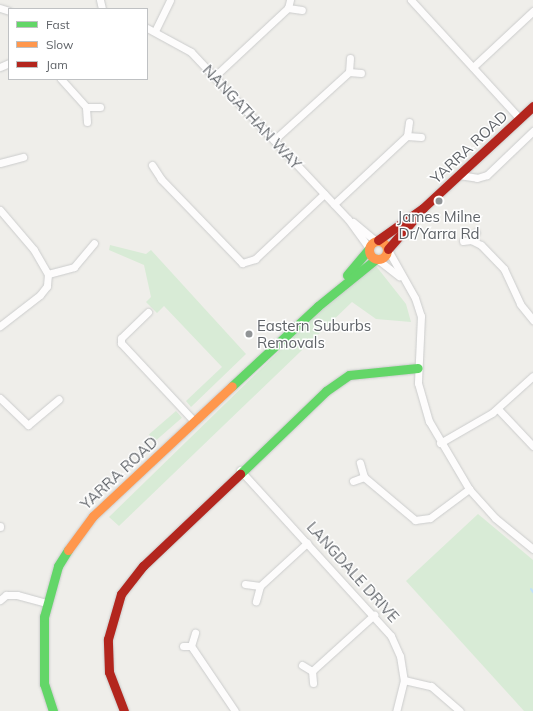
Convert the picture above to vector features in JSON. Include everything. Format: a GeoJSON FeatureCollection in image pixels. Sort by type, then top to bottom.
{"type":"FeatureCollection","features":[{"type":"Feature","properties":{"kind":"main road","name":"YARRA ROAD"},"geometry":{"type":"LineString","coordinates":[[53,711],[44,684],[46,603],[58,566],[93,516],[318,306],[377,259],[386,256],[388,249],[423,208],[533,106]]}},
{"type":"Feature","properties":{"kind":"main road","name":"YARRA ROAD"},"geometry":{"type":"LineString","coordinates":[[318,306],[377,240],[423,208]]}},
{"type":"Feature","properties":{"kind":"main road"},"geometry":{"type":"LineString","coordinates":[[377,240],[388,249]]}},
{"type":"Feature","properties":{"kind":"main road"},"geometry":{"type":"LineString","coordinates":[[369,249],[377,259]]}},
{"type":"Feature","properties":{"kind":"main road"},"geometry":{"type":"LineString","coordinates":[[124,711],[115,693],[107,657],[110,623],[122,594],[143,566],[240,470],[326,391],[348,375],[418,368]]}},
{"type":"Feature","properties":{"kind":"street"},"geometry":{"type":"LineString","coordinates":[[155,31],[170,0]]}},
{"type":"Feature","properties":{"kind":"street"},"geometry":{"type":"LineString","coordinates":[[215,76],[288,8],[290,0]]}},
{"type":"Feature","properties":{"kind":"street"},"geometry":{"type":"LineString","coordinates":[[411,0],[520,118]]}},
{"type":"Feature","properties":{"kind":"street"},"geometry":{"type":"LineString","coordinates":[[288,8],[302,10]]}},
{"type":"Feature","properties":{"kind":"street"},"geometry":{"type":"LineString","coordinates":[[473,67],[533,11]]}},
{"type":"Feature","properties":{"kind":"street","name":"NANGATHAN WAY"},"geometry":{"type":"LineString","coordinates":[[148,28],[191,52],[348,219],[369,249]]}},
{"type":"Feature","properties":{"kind":"street"},"geometry":{"type":"LineString","coordinates":[[274,140],[349,72],[350,58]]}},
{"type":"Feature","properties":{"kind":"street"},"geometry":{"type":"LineString","coordinates":[[349,72],[361,73]]}},
{"type":"Feature","properties":{"kind":"street"},"geometry":{"type":"LineString","coordinates":[[62,80],[86,107],[87,122]]}},
{"type":"Feature","properties":{"kind":"street"},"geometry":{"type":"LineString","coordinates":[[86,107],[100,107]]}},
{"type":"Feature","properties":{"kind":"street"},"geometry":{"type":"LineString","coordinates":[[334,204],[407,136],[409,122]]}},
{"type":"Feature","properties":{"kind":"street"},"geometry":{"type":"LineString","coordinates":[[459,175],[477,178],[487,175],[533,131]]}},
{"type":"Feature","properties":{"kind":"street"},"geometry":{"type":"LineString","coordinates":[[407,136],[421,137]]}},
{"type":"Feature","properties":{"kind":"street"},"geometry":{"type":"LineString","coordinates":[[0,163],[23,157]]}},
{"type":"Feature","properties":{"kind":"street"},"geometry":{"type":"LineString","coordinates":[[152,165],[172,191],[242,263],[255,259],[324,194]]}},
{"type":"Feature","properties":{"kind":"street"},"geometry":{"type":"LineString","coordinates":[[0,210],[34,250],[48,274],[47,286],[40,295],[0,326]]}},
{"type":"Feature","properties":{"kind":"street","name":"NANGATHAN WAY"},"geometry":{"type":"LineString","coordinates":[[348,219],[377,240]]}},
{"type":"Feature","properties":{"kind":"street"},"geometry":{"type":"LineString","coordinates":[[471,240],[476,232]]}},
{"type":"Feature","properties":{"kind":"street"},"geometry":{"type":"LineString","coordinates":[[463,241],[471,240],[481,245],[504,269],[520,304],[533,320]]}},
{"type":"Feature","properties":{"kind":"street"},"geometry":{"type":"LineString","coordinates":[[48,274],[74,267],[94,243]]}},
{"type":"Feature","properties":{"kind":"street"},"geometry":{"type":"LineString","coordinates":[[388,249],[421,316],[418,368],[425,411],[440,443],[469,489],[495,518],[533,549]]}},
{"type":"Feature","properties":{"kind":"street"},"geometry":{"type":"LineString","coordinates":[[377,259],[403,279]]}},
{"type":"Feature","properties":{"kind":"street"},"geometry":{"type":"LineString","coordinates":[[148,312],[121,338],[121,343],[195,422]]}},
{"type":"Feature","properties":{"kind":"street"},"geometry":{"type":"LineString","coordinates":[[440,443],[498,409],[533,376]]}},
{"type":"Feature","properties":{"kind":"street"},"geometry":{"type":"LineString","coordinates":[[0,398],[28,425],[59,399]]}},
{"type":"Feature","properties":{"kind":"street"},"geometry":{"type":"LineString","coordinates":[[498,409],[533,446]]}},
{"type":"Feature","properties":{"kind":"street"},"geometry":{"type":"LineString","coordinates":[[360,463],[364,477],[415,520],[430,518],[469,489]]}},
{"type":"Feature","properties":{"kind":"street","name":"LANGDALE DRIVE"},"geometry":{"type":"LineString","coordinates":[[240,470],[374,615],[397,647],[404,680],[396,711]]}},
{"type":"Feature","properties":{"kind":"street"},"geometry":{"type":"LineString","coordinates":[[353,481],[364,477]]}},
{"type":"Feature","properties":{"kind":"street"},"geometry":{"type":"LineString","coordinates":[[256,601],[260,586],[307,543]]}},
{"type":"Feature","properties":{"kind":"street"},"geometry":{"type":"LineString","coordinates":[[245,584],[260,586]]}},
{"type":"Feature","properties":{"kind":"street"},"geometry":{"type":"LineString","coordinates":[[0,600],[6,595],[17,595],[46,603]]}},
{"type":"Feature","properties":{"kind":"street"},"geometry":{"type":"LineString","coordinates":[[312,671],[374,615]]}},
{"type":"Feature","properties":{"kind":"street"},"geometry":{"type":"LineString","coordinates":[[194,633],[192,646],[235,711]]}},
{"type":"Feature","properties":{"kind":"street"},"geometry":{"type":"LineString","coordinates":[[182,646],[192,646]]}},
{"type":"Feature","properties":{"kind":"street"},"geometry":{"type":"LineString","coordinates":[[302,664],[312,671]]}},
{"type":"Feature","properties":{"kind":"street"},"geometry":{"type":"LineString","coordinates":[[312,671],[313,683]]}},
{"type":"Feature","properties":{"kind":"street"},"geometry":{"type":"LineString","coordinates":[[404,680],[431,686],[460,711]]}},
{"type":"Feature","properties":{"kind":"green space"},"geometry":{"type":"Polygon","coordinates":[[[110,245],[146,254],[151,250],[246,354],[191,407],[186,401],[222,367],[164,306],[157,313],[146,302],[151,297],[144,265],[109,250],[110,245]]]}},
{"type":"Feature","properties":{"kind":"green space"},"geometry":{"type":"Polygon","coordinates":[[[376,266],[406,304],[411,322],[376,319],[352,302],[119,526],[109,517],[342,290],[376,266]]]}},
{"type":"Feature","properties":{"kind":"green space"},"geometry":{"type":"Polygon","coordinates":[[[176,411],[182,418],[155,441],[149,435],[176,411]]]}},
{"type":"Feature","properties":{"kind":"green space"},"geometry":{"type":"Polygon","coordinates":[[[478,514],[533,560],[533,711],[524,711],[406,581],[478,514]]]}},
{"type":"Feature","properties":{"kind":"traffic: fast"},"geometry":{"type":"LineString","coordinates":[[347,275],[369,249]]}},
{"type":"Feature","properties":{"kind":"traffic: fast"},"geometry":{"type":"LineString","coordinates":[[232,386],[318,306],[376,259]]}},
{"type":"Feature","properties":{"kind":"traffic: fast"},"geometry":{"type":"LineString","coordinates":[[240,474],[326,391],[349,375],[418,368]]}},
{"type":"Feature","properties":{"kind":"traffic: fast"},"geometry":{"type":"LineString","coordinates":[[53,711],[44,684],[44,617],[58,566],[68,550]]}},
{"type":"Feature","properties":{"kind":"traffic: slow"},"geometry":{"type":"LineString","coordinates":[[374,241],[382,241],[387,246],[387,250],[385,257],[382,259],[374,259],[369,254],[369,246],[374,241]]}},
{"type":"Feature","properties":{"kind":"traffic: slow"},"geometry":{"type":"LineString","coordinates":[[68,550],[93,516],[232,386]]}},
{"type":"Feature","properties":{"kind":"traffic: jam"},"geometry":{"type":"LineString","coordinates":[[378,240],[423,208],[533,106]]}},
{"type":"Feature","properties":{"kind":"traffic: jam"},"geometry":{"type":"LineString","coordinates":[[388,249],[412,221]]}},
{"type":"Feature","properties":{"kind":"traffic: jam"},"geometry":{"type":"LineString","coordinates":[[124,711],[109,672],[108,639],[121,594],[143,566],[240,474]]}},
{"type":"Feature","properties":{"kind":"place","name":"James Milne Dr/Yarra Rd"},"geometry":{"type":"Point","coordinates":[439,201]}},
{"type":"Feature","properties":{"kind":"place","name":"Eastern Suburbs Removals"},"geometry":{"type":"Point","coordinates":[249,334]}}]}
